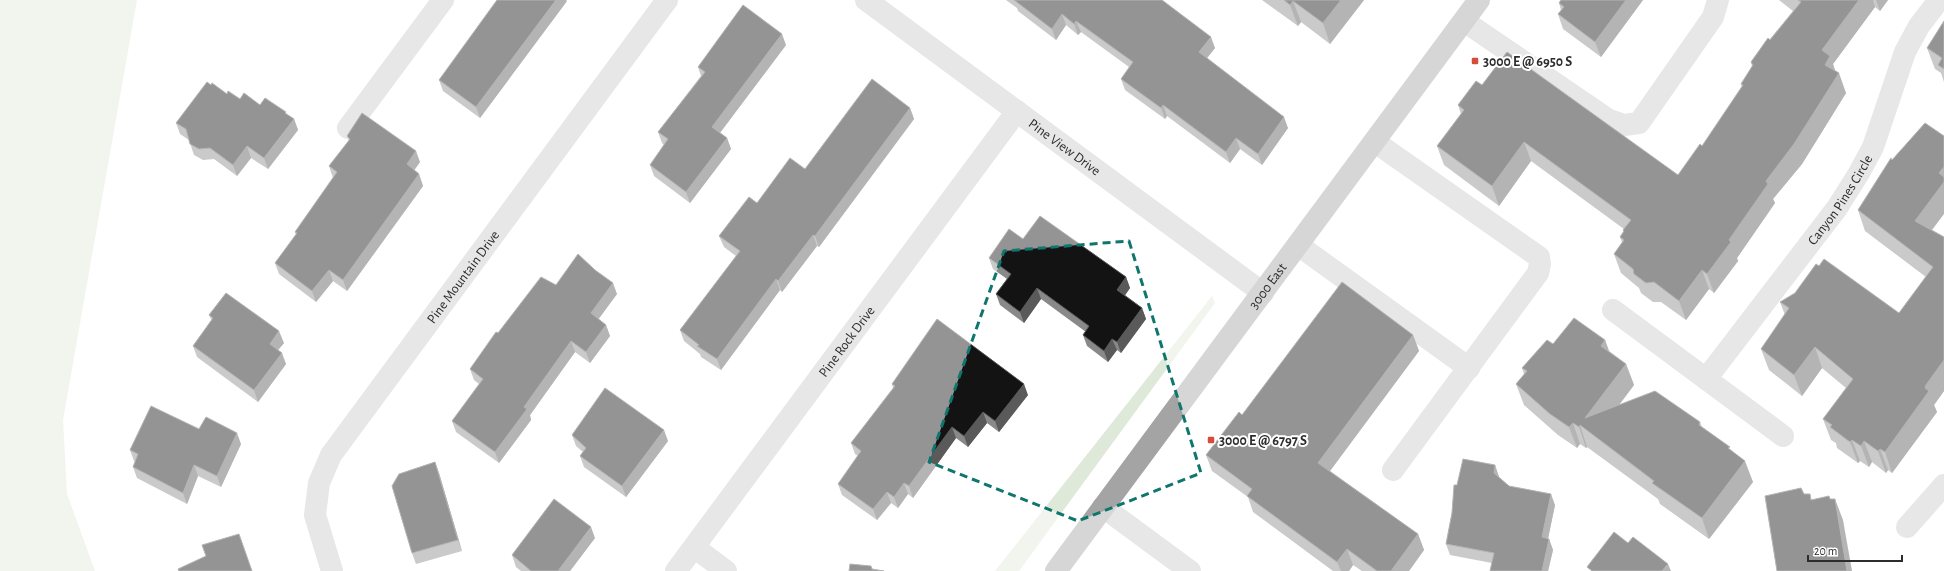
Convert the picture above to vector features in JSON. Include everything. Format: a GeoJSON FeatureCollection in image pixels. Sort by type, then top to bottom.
{"type":"FeatureCollection","features":[{"type":"Feature","properties":{"kind":"main road","name":"3000 East"},"geometry":{"type":"LineString","coordinates":[[1056,571],[1464,22],[1477,1]]}},
{"type":"Feature","properties":{"kind":"street"},"geometry":{"type":"LineString","coordinates":[[348,128],[443,0]]}},
{"type":"Feature","properties":{"kind":"street","name":"Pine Mountain Drive"},"geometry":{"type":"LineString","coordinates":[[332,571],[315,515],[319,483],[331,455],[667,0]]}},
{"type":"Feature","properties":{"kind":"street","name":"Pine View Drive"},"geometry":{"type":"LineString","coordinates":[[866,0],[1263,293]]}},
{"type":"Feature","properties":{"kind":"street"},"geometry":{"type":"LineString","coordinates":[[1464,22],[1609,120],[1624,125],[1639,123],[1713,17],[1718,0]]}},
{"type":"Feature","properties":{"kind":"street","name":"Canyon Pines Circle"},"geometry":{"type":"LineString","coordinates":[[1706,379],[1837,208],[1859,173],[1873,147],[1905,52],[1919,26],[1939,0]]}},
{"type":"Feature","properties":{"kind":"street","name":"Pine Rock Drive"},"geometry":{"type":"LineString","coordinates":[[676,571],[1017,111]]}},
{"type":"Feature","properties":{"kind":"street"},"geometry":{"type":"LineString","coordinates":[[1375,142],[1538,257],[1540,264],[1538,273],[1393,470]]}},
{"type":"Feature","properties":{"kind":"street"},"geometry":{"type":"LineString","coordinates":[[1298,245],[1469,368]]}},
{"type":"Feature","properties":{"kind":"street"},"geometry":{"type":"LineString","coordinates":[[1613,310],[1783,436]]}},
{"type":"Feature","properties":{"kind":"street"},"geometry":{"type":"LineString","coordinates":[[1907,527],[1944,485]]}},
{"type":"Feature","properties":{"kind":"street"},"geometry":{"type":"LineString","coordinates":[[1103,507],[1190,571]]}},
{"type":"Feature","properties":{"kind":"street"},"geometry":{"type":"LineString","coordinates":[[694,547],[726,571]]}},
{"type":"Feature","properties":{"kind":"highlighted area"},"geometry":{"type":"Polygon","coordinates":[[[1129,241],[1201,473],[1078,521],[929,462],[1004,251],[1129,241]]]}},
{"type":"Feature","properties":{"kind":"green space"},"geometry":{"type":"Polygon","coordinates":[[[0,0],[137,0],[63,420],[67,494],[95,571],[0,571],[0,0]]]}},
{"type":"Feature","properties":{"kind":"green space"},"geometry":{"type":"Polygon","coordinates":[[[1212,296],[1215,303],[1019,571],[995,571],[1212,296]]]}},
{"type":"Feature","properties":{"kind":"building"},"geometry":{"type":"Polygon","coordinates":[[[497,0],[556,0],[476,107],[439,80],[497,0]]]}},
{"type":"Feature","properties":{"kind":"building"},"geometry":{"type":"Polygon","coordinates":[[[1014,0],[1162,0],[1211,37],[1199,52],[1284,117],[1258,154],[1236,138],[1226,152],[1163,105],[1161,108],[1121,79],[1133,62],[1076,21],[1074,24],[1062,14],[1052,29],[1014,0]]]}},
{"type":"Feature","properties":{"kind":"building"},"geometry":{"type":"Polygon","coordinates":[[[1284,0],[1341,0],[1323,23],[1293,1],[1290,5],[1284,0]]]}},
{"type":"Feature","properties":{"kind":"building"},"geometry":{"type":"Polygon","coordinates":[[[1561,0],[1626,0],[1595,42],[1558,14],[1564,7],[1559,3],[1561,0]]]}},
{"type":"Feature","properties":{"kind":"building"},"geometry":{"type":"Polygon","coordinates":[[[1798,0],[1859,0],[1822,50],[1830,56],[1825,65],[1839,73],[1794,144],[1766,181],[1768,184],[1729,240],[1731,242],[1707,274],[1702,270],[1679,301],[1654,282],[1646,283],[1634,274],[1633,269],[1614,254],[1624,240],[1620,237],[1624,231],[1623,230],[1631,220],[1524,142],[1492,186],[1437,146],[1464,110],[1458,105],[1476,81],[1482,85],[1507,52],[1678,175],[1700,144],[1702,146],[1743,85],[1741,84],[1753,65],[1751,62],[1768,38],[1770,40],[1801,2],[1798,0]]]}},
{"type":"Feature","properties":{"kind":"building"},"geometry":{"type":"Polygon","coordinates":[[[743,5],[782,34],[712,127],[727,138],[686,192],[650,165],[668,139],[658,132],[705,72],[698,67],[743,5]]]}},
{"type":"Feature","properties":{"kind":"building"},"geometry":{"type":"Polygon","coordinates":[[[1944,21],[1944,69],[1938,65],[1942,58],[1927,48],[1944,21]]]}},
{"type":"Feature","properties":{"kind":"building"},"geometry":{"type":"Polygon","coordinates":[[[872,79],[910,108],[815,236],[813,235],[778,281],[776,279],[717,359],[697,346],[699,345],[680,330],[740,251],[719,236],[749,197],[757,203],[790,158],[805,169],[872,79]]]}},
{"type":"Feature","properties":{"kind":"building"},"geometry":{"type":"Polygon","coordinates":[[[207,82],[211,85],[212,83],[227,94],[228,91],[240,99],[244,93],[260,105],[265,98],[294,119],[264,158],[247,146],[233,165],[210,148],[199,149],[190,144],[186,129],[176,123],[207,82]]]}},
{"type":"Feature","properties":{"kind":"building"},"geometry":{"type":"Polygon","coordinates":[[[362,113],[416,151],[407,164],[419,174],[343,280],[329,270],[312,291],[275,263],[297,233],[295,232],[337,172],[329,166],[350,139],[347,136],[362,113]]]}},
{"type":"Feature","properties":{"kind":"building"},"geometry":{"type":"Polygon","coordinates":[[[1925,123],[1944,136],[1944,167],[1939,173],[1944,177],[1944,182],[1915,221],[1944,237],[1944,360],[1926,385],[1925,388],[1929,391],[1885,452],[1880,449],[1878,451],[1864,441],[1861,446],[1852,440],[1850,442],[1830,427],[1832,425],[1823,419],[1853,379],[1815,347],[1794,375],[1761,349],[1789,308],[1780,302],[1795,293],[1816,264],[1819,266],[1824,259],[1899,313],[1933,267],[1858,210],[1891,158],[1892,160],[1925,123]]]}},
{"type":"Feature","properties":{"kind":"building"},"geometry":{"type":"Polygon","coordinates":[[[1040,216],[1126,277],[1117,290],[1142,308],[1117,342],[1112,339],[1104,351],[1083,335],[1089,326],[1037,288],[1020,312],[996,294],[1011,274],[989,258],[1009,229],[1023,239],[1040,216]]]}},
{"type":"Feature","properties":{"kind":"building"},"geometry":{"type":"Polygon","coordinates":[[[578,254],[595,270],[613,283],[591,313],[606,325],[586,352],[571,341],[524,407],[527,409],[495,452],[452,421],[483,379],[470,369],[496,332],[498,333],[541,277],[556,285],[578,254]]]}},
{"type":"Feature","properties":{"kind":"building"},"geometry":{"type":"Polygon","coordinates":[[[1342,282],[1413,335],[1318,463],[1418,534],[1391,571],[1377,571],[1347,549],[1337,562],[1247,496],[1252,489],[1206,455],[1239,412],[1242,415],[1342,282]]]}},
{"type":"Feature","properties":{"kind":"building"},"geometry":{"type":"Polygon","coordinates":[[[226,293],[279,331],[270,344],[282,353],[254,390],[193,346],[213,318],[209,315],[226,293]]]}},
{"type":"Feature","properties":{"kind":"building"},"geometry":{"type":"Polygon","coordinates":[[[1574,318],[1605,340],[1601,346],[1626,364],[1585,418],[1655,391],[1700,422],[1699,425],[1730,447],[1728,448],[1745,461],[1702,518],[1652,483],[1654,481],[1580,425],[1579,427],[1573,423],[1569,427],[1550,414],[1516,384],[1527,371],[1522,368],[1547,340],[1553,344],[1574,318]]]}},
{"type":"Feature","properties":{"kind":"building"},"geometry":{"type":"Polygon","coordinates":[[[937,319],[1024,384],[995,421],[983,412],[964,436],[952,427],[909,486],[904,483],[894,497],[887,492],[873,509],[838,484],[861,451],[851,443],[895,386],[892,384],[937,319]]]}},
{"type":"Feature","properties":{"kind":"building"},"geometry":{"type":"Polygon","coordinates":[[[605,388],[664,430],[622,486],[580,456],[586,448],[572,435],[605,388]]]}},
{"type":"Feature","properties":{"kind":"building"},"geometry":{"type":"Polygon","coordinates":[[[151,406],[199,429],[206,417],[237,433],[217,476],[194,465],[183,493],[133,467],[138,454],[130,450],[151,406]]]}},
{"type":"Feature","properties":{"kind":"building"},"geometry":{"type":"Polygon","coordinates":[[[1463,459],[1495,465],[1494,473],[1509,486],[1551,494],[1542,537],[1549,539],[1542,571],[1490,571],[1494,553],[1446,544],[1452,513],[1454,485],[1457,485],[1463,459]]]}},
{"type":"Feature","properties":{"kind":"building"},"geometry":{"type":"Polygon","coordinates":[[[435,462],[458,540],[412,553],[392,486],[399,474],[435,462]]]}},
{"type":"Feature","properties":{"kind":"building"},"geometry":{"type":"Polygon","coordinates":[[[1801,488],[1804,494],[1810,494],[1811,500],[1829,496],[1830,499],[1835,499],[1847,571],[1777,571],[1765,496],[1801,488]]]}},
{"type":"Feature","properties":{"kind":"building"},"geometry":{"type":"Polygon","coordinates":[[[554,499],[591,527],[558,571],[531,571],[512,555],[554,499]]]}},
{"type":"Feature","properties":{"kind":"building"},"geometry":{"type":"Polygon","coordinates":[[[1614,532],[1628,543],[1633,537],[1668,564],[1662,571],[1592,571],[1587,567],[1614,532]]]}},
{"type":"Feature","properties":{"kind":"building"},"geometry":{"type":"Polygon","coordinates":[[[239,534],[252,571],[179,571],[178,569],[206,556],[202,545],[239,534]]]}},
{"type":"Feature","properties":{"kind":"building"},"geometry":{"type":"Polygon","coordinates":[[[850,564],[871,566],[872,569],[884,571],[849,571],[850,564]]]}},
{"type":"Feature","properties":{"kind":"place","name":"3000 E @ 6950 S"},"geometry":{"type":"Point","coordinates":[1475,61]}},
{"type":"Feature","properties":{"kind":"place","name":"3000 E @ 6797 S"},"geometry":{"type":"Point","coordinates":[1211,440]}}]}
